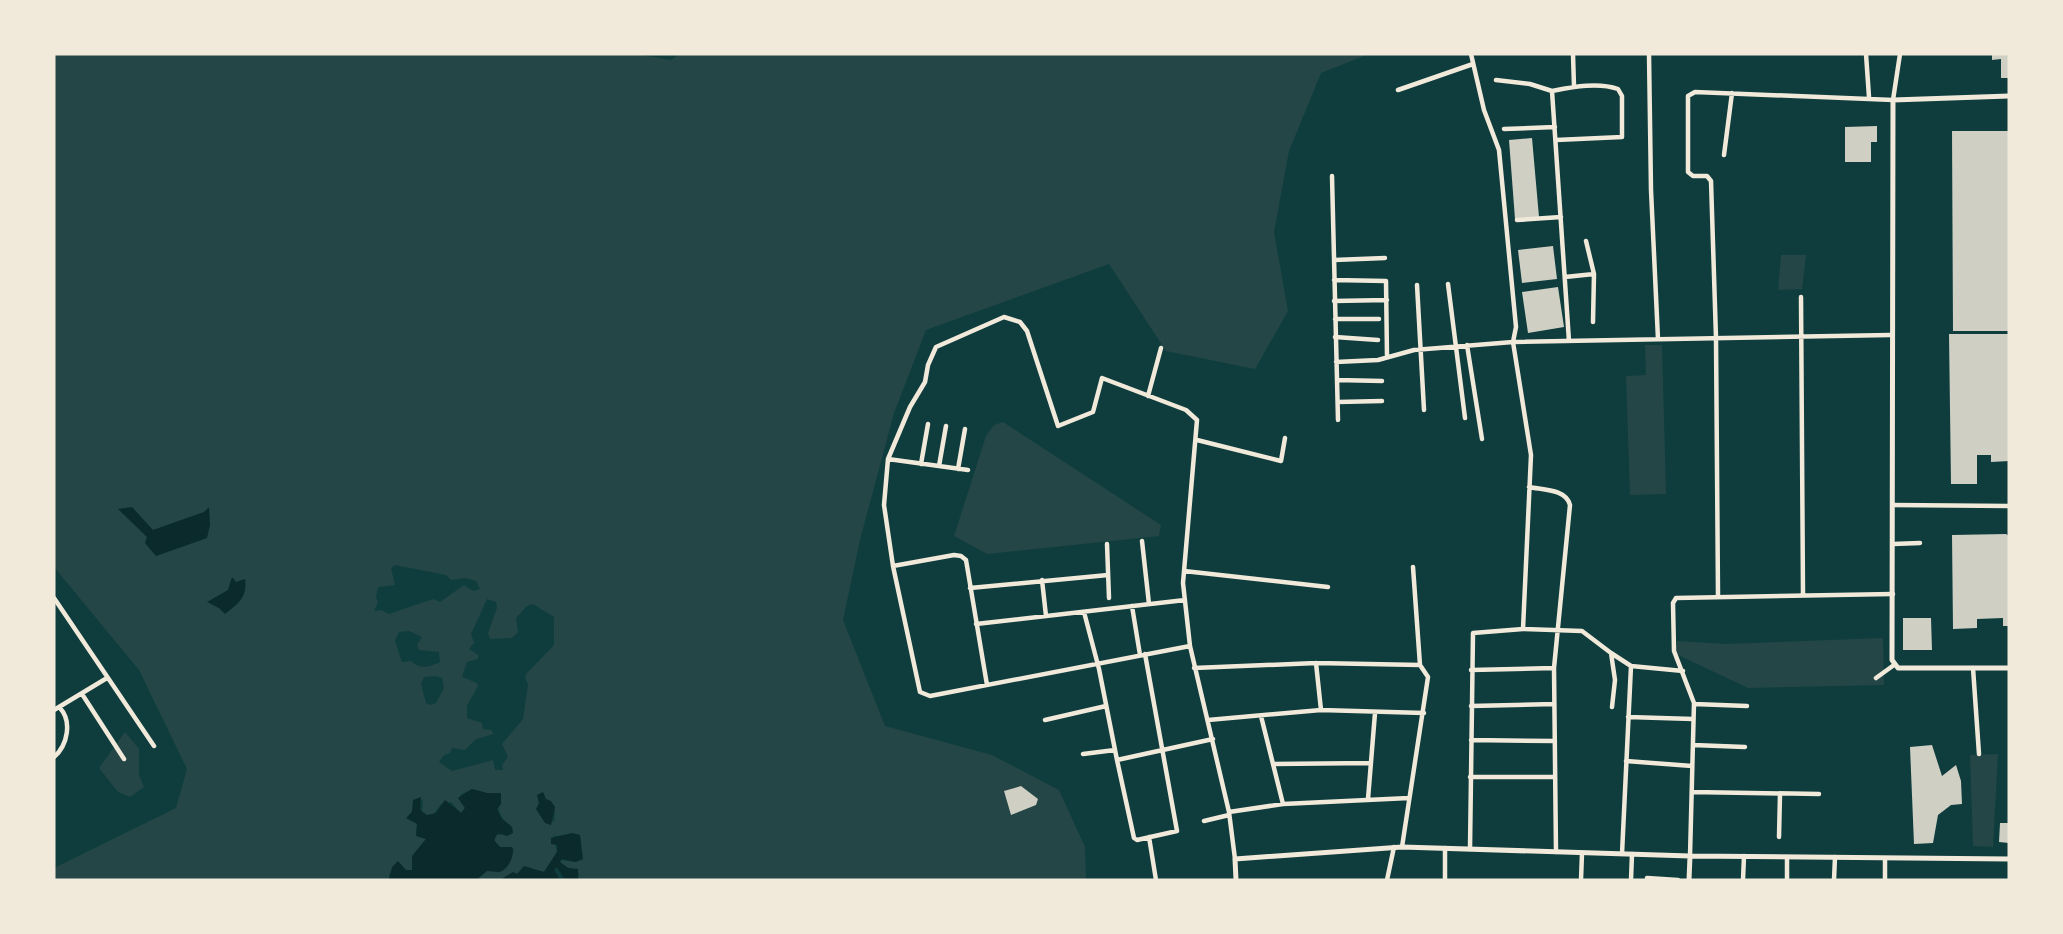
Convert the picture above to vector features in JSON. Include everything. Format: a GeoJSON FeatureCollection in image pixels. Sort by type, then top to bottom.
{"type":"FeatureCollection","features":[{"type":"Feature","properties":{"kind":"street"},"geometry":{"type":"LineString","coordinates":[[1471,54],[1484,110],[1499,150],[1516,327],[1513,342],[1531,455],[1523,629]]}},
{"type":"Feature","properties":{"kind":"street"},"geometry":{"type":"LineString","coordinates":[[1573,54],[1574,87]]}},
{"type":"Feature","properties":{"kind":"street"},"geometry":{"type":"LineString","coordinates":[[1649,54],[1651,190],[1658,339]]}},
{"type":"Feature","properties":{"kind":"street"},"geometry":{"type":"LineString","coordinates":[[1866,54],[1869,97]]}},
{"type":"Feature","properties":{"kind":"street"},"geometry":{"type":"LineString","coordinates":[[1894,665],[1890,335],[1893,100],[1900,54]]}},
{"type":"Feature","properties":{"kind":"street"},"geometry":{"type":"LineString","coordinates":[[1398,90],[1473,64]]}},
{"type":"Feature","properties":{"kind":"street"},"geometry":{"type":"LineString","coordinates":[[1496,80],[1530,84],[1552,91],[1574,87],[1609,86],[1618,89],[1622,96],[1622,137],[1556,140]]}},
{"type":"Feature","properties":{"kind":"street"},"geometry":{"type":"LineString","coordinates":[[1552,91],[1569,341]]}},
{"type":"Feature","properties":{"kind":"street"},"geometry":{"type":"LineString","coordinates":[[1718,596],[1716,338],[1711,181],[1707,176],[1693,176],[1688,172],[1688,96],[1695,92],[1869,97],[1893,100],[2009,96]]}},
{"type":"Feature","properties":{"kind":"street"},"geometry":{"type":"LineString","coordinates":[[1724,155],[1732,93]]}},
{"type":"Feature","properties":{"kind":"street"},"geometry":{"type":"LineString","coordinates":[[1504,129],[1555,127]]}},
{"type":"Feature","properties":{"kind":"street"},"geometry":{"type":"LineString","coordinates":[[1332,176],[1338,420]]}},
{"type":"Feature","properties":{"kind":"street"},"geometry":{"type":"LineString","coordinates":[[1517,220],[1561,217]]}},
{"type":"Feature","properties":{"kind":"street"},"geometry":{"type":"LineString","coordinates":[[1586,241],[1594,274],[1593,322]]}},
{"type":"Feature","properties":{"kind":"street"},"geometry":{"type":"LineString","coordinates":[[1334,260],[1385,258]]}},
{"type":"Feature","properties":{"kind":"street"},"geometry":{"type":"LineString","coordinates":[[1565,277],[1594,274]]}},
{"type":"Feature","properties":{"kind":"street"},"geometry":{"type":"LineString","coordinates":[[1334,280],[1383,279],[1387,284],[1387,357]]}},
{"type":"Feature","properties":{"kind":"street"},"geometry":{"type":"LineString","coordinates":[[1448,284],[1465,418]]}},
{"type":"Feature","properties":{"kind":"street"},"geometry":{"type":"LineString","coordinates":[[1417,285],[1424,410]]}},
{"type":"Feature","properties":{"kind":"street"},"geometry":{"type":"LineString","coordinates":[[1801,297],[1803,595]]}},
{"type":"Feature","properties":{"kind":"street"},"geometry":{"type":"LineString","coordinates":[[1334,301],[1387,300]]}},
{"type":"Feature","properties":{"kind":"street"},"geometry":{"type":"LineString","coordinates":[[1190,646],[930,696],[920,692],[893,566],[884,505],[888,459],[910,407],[925,382],[928,365],[936,346],[1004,317],[1020,322],[1027,330],[1058,426],[1094,412],[1102,378],[1186,410],[1195,416],[1198,424],[1185,571],[1185,600],[1194,668],[1213,739],[1229,813],[1236,880]]}},
{"type":"Feature","properties":{"kind":"street"},"geometry":{"type":"LineString","coordinates":[[1335,319],[1379,319]]}},
{"type":"Feature","properties":{"kind":"street"},"geometry":{"type":"LineString","coordinates":[[1336,362],[1387,357],[1421,350],[1513,342],[1890,335]]}},
{"type":"Feature","properties":{"kind":"street"},"geometry":{"type":"LineString","coordinates":[[1335,337],[1378,340]]}},
{"type":"Feature","properties":{"kind":"street"},"geometry":{"type":"LineString","coordinates":[[1467,345],[1482,439]]}},
{"type":"Feature","properties":{"kind":"street"},"geometry":{"type":"LineString","coordinates":[[1148,396],[1161,348]]}},
{"type":"Feature","properties":{"kind":"street"},"geometry":{"type":"LineString","coordinates":[[1337,380],[1382,381]]}},
{"type":"Feature","properties":{"kind":"street"},"geometry":{"type":"LineString","coordinates":[[1338,402],[1382,401]]}},
{"type":"Feature","properties":{"kind":"street"},"geometry":{"type":"LineString","coordinates":[[921,464],[928,424]]}},
{"type":"Feature","properties":{"kind":"street"},"geometry":{"type":"LineString","coordinates":[[939,466],[946,426]]}},
{"type":"Feature","properties":{"kind":"street"},"geometry":{"type":"LineString","coordinates":[[958,469],[965,429]]}},
{"type":"Feature","properties":{"kind":"street"},"geometry":{"type":"LineString","coordinates":[[1197,440],[1281,461],[1285,438]]}},
{"type":"Feature","properties":{"kind":"street"},"geometry":{"type":"LineString","coordinates":[[888,459],[968,471]]}},
{"type":"Feature","properties":{"kind":"street"},"geometry":{"type":"LineString","coordinates":[[1530,487],[1562,494],[1570,505],[1556,629],[1554,668],[1556,852]]}},
{"type":"Feature","properties":{"kind":"street"},"geometry":{"type":"LineString","coordinates":[[1893,505],[2009,506]]}},
{"type":"Feature","properties":{"kind":"street"},"geometry":{"type":"LineString","coordinates":[[1142,541],[1149,604]]}},
{"type":"Feature","properties":{"kind":"street"},"geometry":{"type":"LineString","coordinates":[[1893,544],[1920,543]]}},
{"type":"Feature","properties":{"kind":"street"},"geometry":{"type":"LineString","coordinates":[[1107,544],[1109,598]]}},
{"type":"Feature","properties":{"kind":"street"},"geometry":{"type":"LineString","coordinates":[[893,566],[961,556],[968,567],[987,685]]}},
{"type":"Feature","properties":{"kind":"street"},"geometry":{"type":"LineString","coordinates":[[1402,847],[1428,677],[1420,665],[1413,567]]}},
{"type":"Feature","properties":{"kind":"street"},"geometry":{"type":"LineString","coordinates":[[1185,571],[1328,587]]}},
{"type":"Feature","properties":{"kind":"street"},"geometry":{"type":"LineString","coordinates":[[970,588],[1108,575]]}},
{"type":"Feature","properties":{"kind":"street"},"geometry":{"type":"LineString","coordinates":[[1042,580],[1046,616]]}},
{"type":"Feature","properties":{"kind":"street"},"geometry":{"type":"LineString","coordinates":[[1689,880],[1694,704],[1674,651],[1673,603],[1679,596],[1893,594]]}},
{"type":"Feature","properties":{"kind":"street"},"geometry":{"type":"LineString","coordinates":[[54,598],[154,746]]}},
{"type":"Feature","properties":{"kind":"street"},"geometry":{"type":"LineString","coordinates":[[976,624],[1185,600]]}},
{"type":"Feature","properties":{"kind":"street"},"geometry":{"type":"LineString","coordinates":[[1084,612],[1098,663],[1134,838],[1149,837],[1177,831],[1165,749],[1132,606]]}},
{"type":"Feature","properties":{"kind":"street"},"geometry":{"type":"LineString","coordinates":[[1470,849],[1471,637],[1474,632],[1523,629],[1582,631],[1631,666],[1683,671]]}},
{"type":"Feature","properties":{"kind":"street"},"geometry":{"type":"LineString","coordinates":[[1611,653],[1615,680],[1612,707]]}},
{"type":"Feature","properties":{"kind":"street"},"geometry":{"type":"LineString","coordinates":[[1194,668],[1316,663],[1420,665]]}},
{"type":"Feature","properties":{"kind":"street"},"geometry":{"type":"LineString","coordinates":[[1316,663],[1320,710]]}},
{"type":"Feature","properties":{"kind":"street"},"geometry":{"type":"LineString","coordinates":[[1894,665],[1898,668],[2009,668]]}},
{"type":"Feature","properties":{"kind":"street"},"geometry":{"type":"LineString","coordinates":[[1876,678],[1894,665]]}},
{"type":"Feature","properties":{"kind":"street"},"geometry":{"type":"LineString","coordinates":[[1622,854],[1631,666]]}},
{"type":"Feature","properties":{"kind":"street"},"geometry":{"type":"LineString","coordinates":[[1471,670],[1554,668]]}},
{"type":"Feature","properties":{"kind":"street"},"geometry":{"type":"LineString","coordinates":[[1973,668],[1979,754]]}},
{"type":"Feature","properties":{"kind":"street"},"geometry":{"type":"LineString","coordinates":[[54,710],[107,678]]}},
{"type":"Feature","properties":{"kind":"street"},"geometry":{"type":"LineString","coordinates":[[81,694],[124,759]]}},
{"type":"Feature","properties":{"kind":"street"},"geometry":{"type":"LineString","coordinates":[[1471,706],[1554,704]]}},
{"type":"Feature","properties":{"kind":"street"},"geometry":{"type":"LineString","coordinates":[[1694,704],[1747,706]]}},
{"type":"Feature","properties":{"kind":"street"},"geometry":{"type":"LineString","coordinates":[[1045,720],[1106,706]]}},
{"type":"Feature","properties":{"kind":"street"},"geometry":{"type":"LineString","coordinates":[[54,757],[63,746],[68,726],[66,715],[60,708]]}},
{"type":"Feature","properties":{"kind":"street"},"geometry":{"type":"LineString","coordinates":[[1208,720],[1320,710],[1424,713]]}},
{"type":"Feature","properties":{"kind":"street"},"geometry":{"type":"LineString","coordinates":[[1368,799],[1375,712]]}},
{"type":"Feature","properties":{"kind":"street"},"geometry":{"type":"LineString","coordinates":[[1261,716],[1283,804]]}},
{"type":"Feature","properties":{"kind":"street"},"geometry":{"type":"LineString","coordinates":[[1628,717],[1693,719]]}},
{"type":"Feature","properties":{"kind":"street"},"geometry":{"type":"LineString","coordinates":[[1117,760],[1213,739]]}},
{"type":"Feature","properties":{"kind":"street"},"geometry":{"type":"LineString","coordinates":[[1470,740],[1555,741]]}},
{"type":"Feature","properties":{"kind":"street"},"geometry":{"type":"LineString","coordinates":[[1693,745],[1745,747]]}},
{"type":"Feature","properties":{"kind":"street"},"geometry":{"type":"LineString","coordinates":[[1083,754],[1115,750]]}},
{"type":"Feature","properties":{"kind":"street"},"geometry":{"type":"LineString","coordinates":[[1626,761],[1692,766]]}},
{"type":"Feature","properties":{"kind":"street"},"geometry":{"type":"LineString","coordinates":[[1273,764],[1371,763]]}},
{"type":"Feature","properties":{"kind":"street"},"geometry":{"type":"LineString","coordinates":[[1470,777],[1555,777]]}},
{"type":"Feature","properties":{"kind":"street"},"geometry":{"type":"LineString","coordinates":[[1692,792],[1819,794]]}},
{"type":"Feature","properties":{"kind":"street"},"geometry":{"type":"LineString","coordinates":[[1779,837],[1780,794]]}},
{"type":"Feature","properties":{"kind":"street"},"geometry":{"type":"LineString","coordinates":[[1204,821],[1229,813],[1283,804],[1409,798]]}},
{"type":"Feature","properties":{"kind":"street"},"geometry":{"type":"LineString","coordinates":[[1149,837],[1156,880]]}},
{"type":"Feature","properties":{"kind":"street"},"geometry":{"type":"LineString","coordinates":[[1235,859],[1394,847],[1690,856],[2009,859]]}},
{"type":"Feature","properties":{"kind":"street"},"geometry":{"type":"LineString","coordinates":[[1387,880],[1394,847]]}},
{"type":"Feature","properties":{"kind":"street"},"geometry":{"type":"LineString","coordinates":[[1445,848],[1445,880]]}},
{"type":"Feature","properties":{"kind":"street"},"geometry":{"type":"LineString","coordinates":[[1581,880],[1582,853]]}},
{"type":"Feature","properties":{"kind":"street"},"geometry":{"type":"LineString","coordinates":[[1631,880],[1632,854]]}},
{"type":"Feature","properties":{"kind":"street"},"geometry":{"type":"LineString","coordinates":[[1743,880],[1744,856]]}},
{"type":"Feature","properties":{"kind":"street"},"geometry":{"type":"LineString","coordinates":[[1787,857],[1787,880]]}},
{"type":"Feature","properties":{"kind":"street"},"geometry":{"type":"LineString","coordinates":[[1834,880],[1835,857]]}},
{"type":"Feature","properties":{"kind":"street"},"geometry":{"type":"LineString","coordinates":[[1885,858],[1885,880]]}},
{"type":"Feature","properties":{"kind":"street"},"geometry":{"type":"LineString","coordinates":[[1647,878],[1678,880]]}},
{"type":"Feature","properties":{"kind":"shaded area"},"geometry":{"type":"Polygon","coordinates":[[[54,54],[637,54],[671,60],[680,54],[1369,54],[1321,73],[1289,151],[1274,232],[1288,311],[1255,369],[1166,351],[1109,264],[926,330],[894,413],[860,540],[843,620],[885,726],[992,755],[1059,790],[1085,847],[1086,880],[578,880],[579,873],[561,865],[560,860],[576,862],[581,853],[580,835],[553,836],[557,852],[544,872],[529,869],[500,880],[476,880],[487,871],[503,869],[514,850],[512,847],[500,847],[495,843],[495,835],[501,835],[510,825],[499,811],[501,793],[487,793],[472,789],[460,795],[465,808],[461,813],[451,802],[441,804],[432,816],[422,814],[423,799],[408,816],[417,824],[416,833],[426,839],[414,854],[412,870],[406,870],[398,862],[389,875],[389,880],[54,880],[54,868],[176,808],[187,769],[139,670],[54,567],[54,54]],[[395,565],[391,568],[395,585],[378,587],[376,598],[378,602],[374,611],[381,610],[389,614],[433,599],[440,602],[464,585],[473,591],[480,589],[476,581],[466,578],[451,580],[446,575],[395,565]],[[487,599],[471,634],[474,643],[469,649],[478,655],[478,659],[467,662],[462,677],[477,683],[478,686],[467,706],[467,718],[482,723],[483,729],[491,730],[494,734],[476,739],[465,750],[452,748],[450,753],[444,755],[439,762],[452,771],[493,760],[495,770],[503,770],[502,765],[508,757],[502,744],[523,719],[528,685],[525,677],[527,673],[554,645],[554,617],[533,604],[527,606],[516,618],[518,632],[512,638],[490,639],[488,633],[497,608],[496,602],[487,599]],[[409,631],[399,632],[395,641],[402,662],[411,661],[418,666],[425,667],[440,662],[439,652],[419,650],[417,645],[422,637],[409,631]],[[424,677],[421,684],[426,703],[431,705],[436,703],[444,688],[442,678],[424,677]],[[544,797],[539,802],[540,816],[554,822],[555,811],[544,797]]]}},
{"type":"Feature","properties":{"kind":"shaded area"},"geometry":{"type":"Polygon","coordinates":[[[1781,255],[1806,255],[1802,289],[1778,290],[1781,255]]]}},
{"type":"Feature","properties":{"kind":"shaded area"},"geometry":{"type":"Polygon","coordinates":[[[1645,345],[1662,345],[1666,494],[1630,495],[1626,376],[1646,375],[1645,345]]]}},
{"type":"Feature","properties":{"kind":"shaded area"},"geometry":{"type":"Polygon","coordinates":[[[1003,422],[1161,525],[1159,536],[987,554],[954,536],[986,436],[994,425],[1003,422]]]}},
{"type":"Feature","properties":{"kind":"shaded area"},"geometry":{"type":"Polygon","coordinates":[[[132,507],[153,530],[204,512],[209,507],[210,525],[207,538],[156,556],[145,543],[147,537],[118,509],[132,507]]]}},
{"type":"Feature","properties":{"kind":"shaded area"},"geometry":{"type":"Polygon","coordinates":[[[232,577],[236,582],[245,579],[245,591],[238,603],[225,614],[207,602],[228,590],[232,577]]]}},
{"type":"Feature","properties":{"kind":"shaded area"},"geometry":{"type":"Polygon","coordinates":[[[1883,638],[1884,685],[1748,688],[1676,654],[1677,641],[1726,644],[1883,638]]]}},
{"type":"Feature","properties":{"kind":"shaded area"},"geometry":{"type":"Polygon","coordinates":[[[125,732],[139,749],[139,775],[144,787],[130,797],[118,792],[99,768],[125,732]]]}},
{"type":"Feature","properties":{"kind":"shaded area"},"geometry":{"type":"Polygon","coordinates":[[[1998,754],[1993,847],[1973,846],[1970,755],[1998,754]]]}},
{"type":"Feature","properties":{"kind":"shaded area"},"geometry":{"type":"Polygon","coordinates":[[[472,789],[487,793],[501,793],[501,804],[497,809],[502,819],[512,827],[513,833],[507,836],[498,833],[494,840],[500,847],[512,847],[512,858],[505,869],[498,872],[487,871],[476,880],[389,880],[392,867],[398,861],[406,870],[412,870],[412,856],[426,839],[416,836],[417,824],[406,818],[412,812],[413,800],[421,797],[420,810],[427,815],[436,813],[445,800],[461,813],[465,808],[458,798],[472,789]]]}},
{"type":"Feature","properties":{"kind":"shaded area"},"geometry":{"type":"Polygon","coordinates":[[[543,792],[546,799],[551,801],[555,807],[551,825],[545,823],[536,809],[539,803],[537,795],[543,792]]]}},
{"type":"Feature","properties":{"kind":"shaded area"},"geometry":{"type":"Polygon","coordinates":[[[572,833],[580,835],[583,859],[576,862],[562,859],[560,862],[568,868],[578,869],[578,880],[565,880],[557,867],[554,870],[560,880],[500,880],[513,872],[517,874],[524,866],[544,872],[557,852],[557,845],[551,844],[551,838],[572,833]]]}},
{"type":"Feature","properties":{"kind":"building"},"geometry":{"type":"Polygon","coordinates":[[[1992,54],[2009,54],[2009,78],[2001,78],[2001,59],[1992,60],[1992,54]]]}},
{"type":"Feature","properties":{"kind":"building"},"geometry":{"type":"Polygon","coordinates":[[[1877,126],[1877,142],[1871,142],[1871,162],[1845,162],[1845,127],[1877,126]]]}},
{"type":"Feature","properties":{"kind":"building"},"geometry":{"type":"Polygon","coordinates":[[[1952,131],[2009,131],[2009,331],[1953,331],[1952,131]]]}},
{"type":"Feature","properties":{"kind":"building"},"geometry":{"type":"Polygon","coordinates":[[[1532,138],[1539,217],[1515,219],[1509,140],[1532,138]]]}},
{"type":"Feature","properties":{"kind":"building"},"geometry":{"type":"Polygon","coordinates":[[[1553,246],[1557,279],[1522,283],[1518,250],[1553,246]]]}},
{"type":"Feature","properties":{"kind":"building"},"geometry":{"type":"Polygon","coordinates":[[[1558,287],[1564,327],[1528,333],[1522,292],[1558,287]]]}},
{"type":"Feature","properties":{"kind":"building"},"geometry":{"type":"Polygon","coordinates":[[[1949,334],[2009,334],[2009,461],[1991,462],[1991,455],[1977,455],[1977,484],[1951,484],[1949,334]]]}},
{"type":"Feature","properties":{"kind":"building"},"geometry":{"type":"Polygon","coordinates":[[[2006,534],[2009,536],[2009,626],[2003,626],[2003,618],[1977,619],[1977,628],[1953,629],[1952,535],[2006,534]]]}},
{"type":"Feature","properties":{"kind":"building"},"geometry":{"type":"Polygon","coordinates":[[[1903,618],[1931,618],[1932,650],[1903,650],[1903,618]]]}},
{"type":"Feature","properties":{"kind":"building"},"geometry":{"type":"Polygon","coordinates":[[[1932,745],[1942,776],[1956,765],[1961,781],[1962,804],[1951,805],[1938,815],[1933,843],[1914,844],[1910,747],[1932,745]]]}},
{"type":"Feature","properties":{"kind":"building"},"geometry":{"type":"Polygon","coordinates":[[[1021,786],[1038,799],[1036,805],[1011,815],[1004,791],[1021,786]]]}},
{"type":"Feature","properties":{"kind":"building"},"geometry":{"type":"Polygon","coordinates":[[[2000,823],[2009,823],[2009,843],[1999,842],[2000,823]]]}}]}
